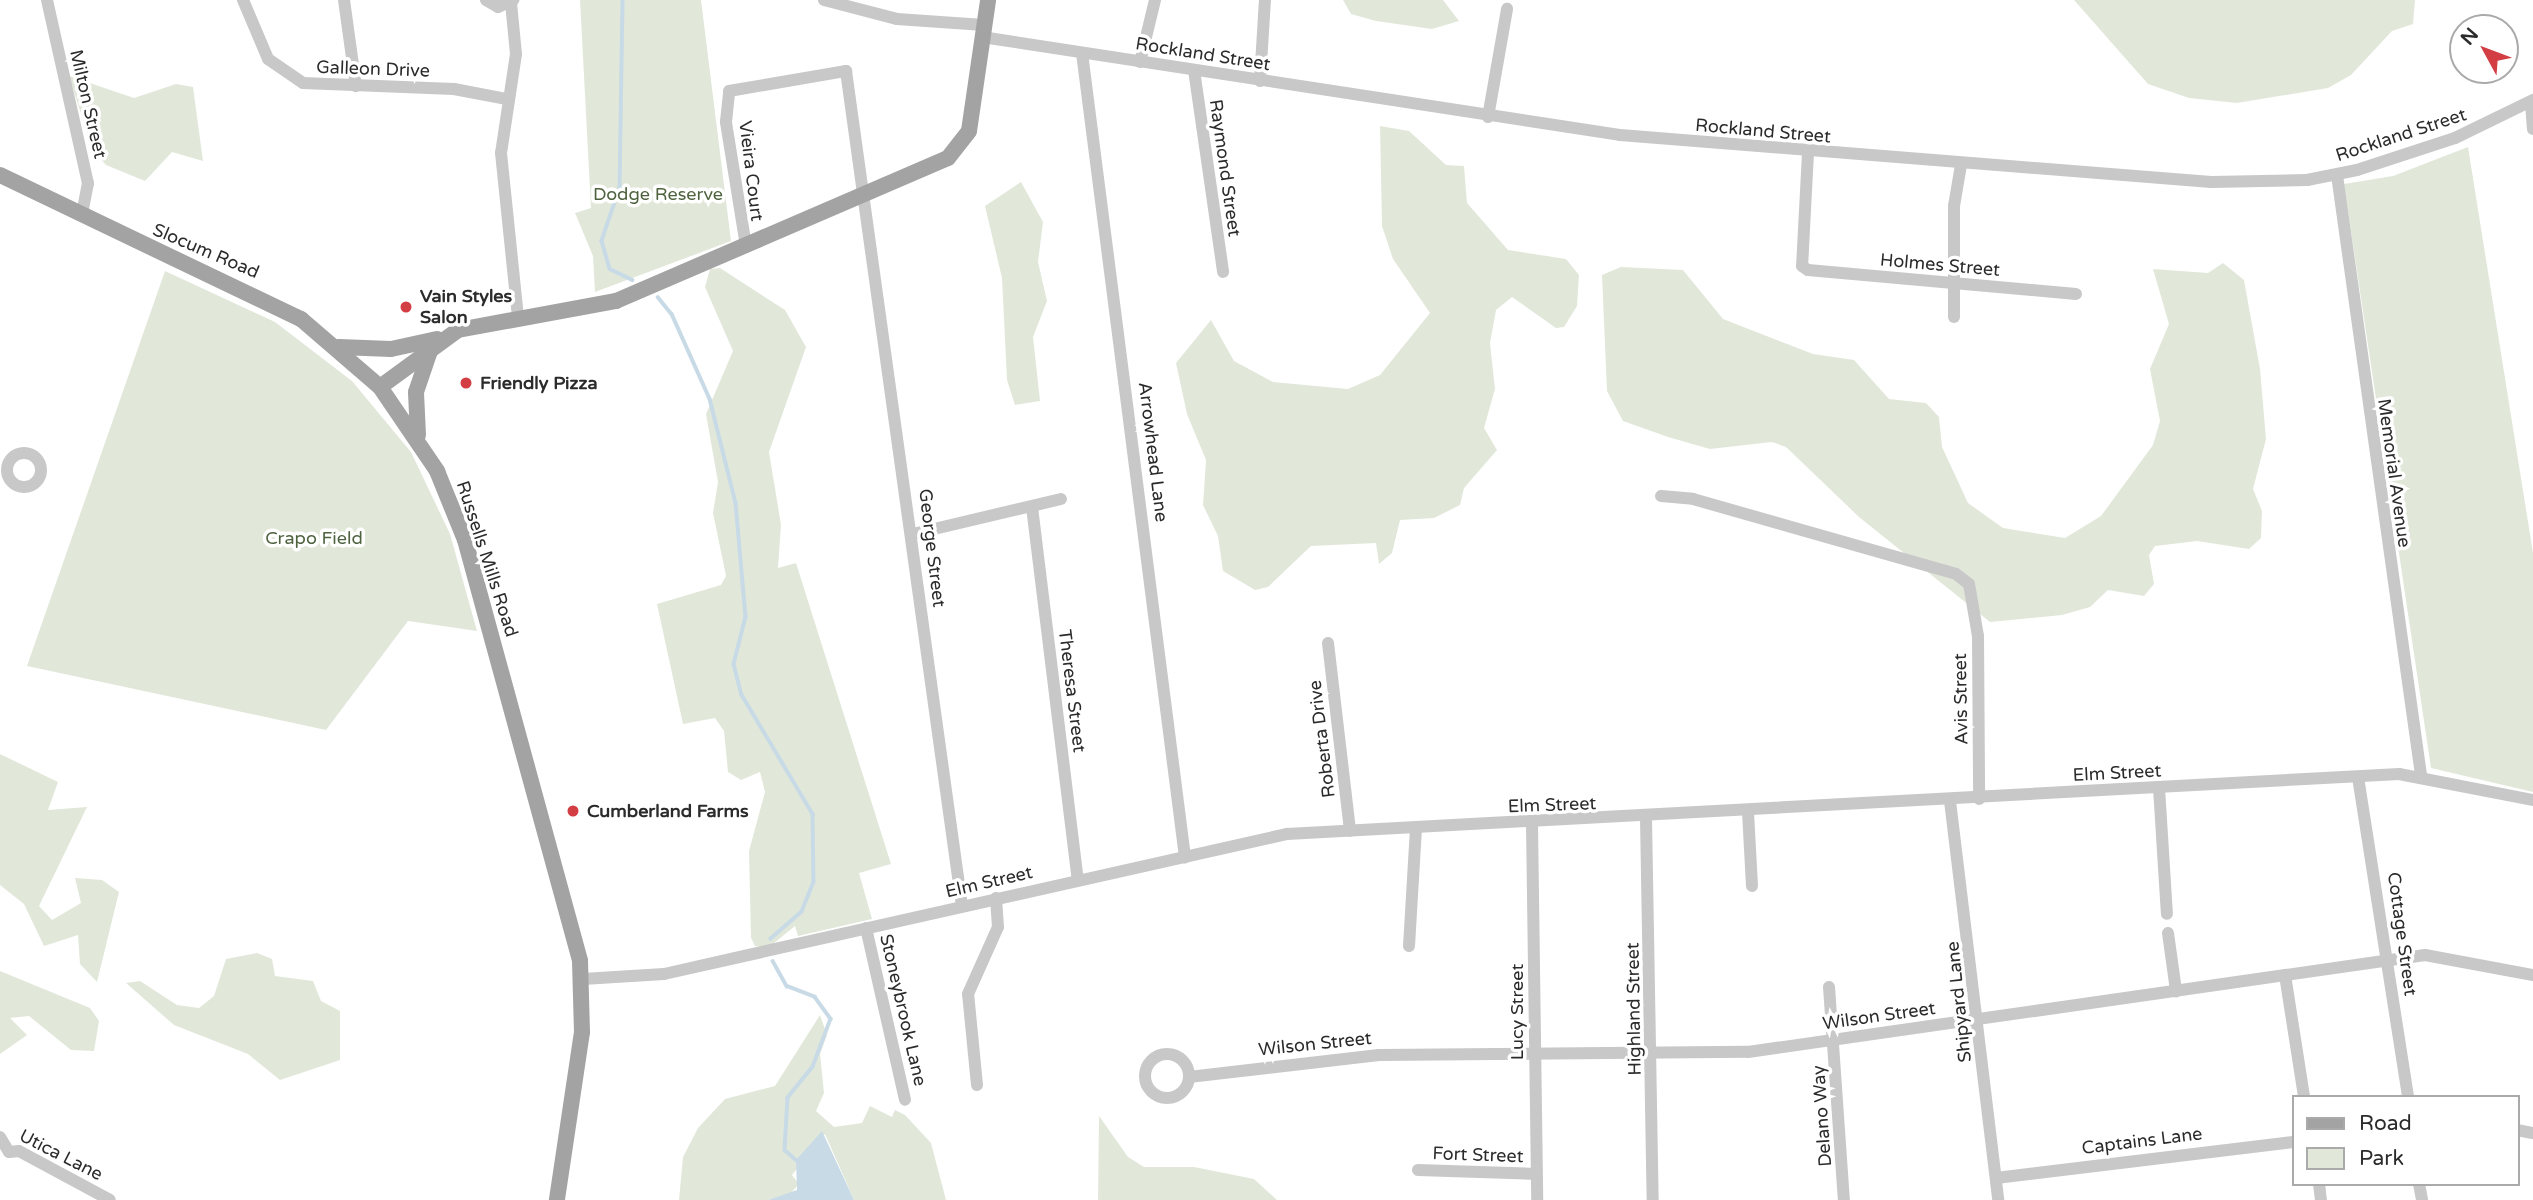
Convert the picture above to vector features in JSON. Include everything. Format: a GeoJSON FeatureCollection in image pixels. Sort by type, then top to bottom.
{"type":"FeatureCollection","features":[{"type":"Feature","properties":{"kind":"main road"},"geometry":{"type":"LineString","coordinates":[[380,387],[437,342],[467,326],[605,305],[942,161],[963,145],[988,0]]}},
{"type":"Feature","properties":{"kind":"main road","name":"Slocum Road"},"geometry":{"type":"LineString","coordinates":[[0,175],[266,298],[339,347],[380,387]]}},
{"type":"Feature","properties":{"kind":"main road"},"geometry":{"type":"LineString","coordinates":[[339,347],[391,349],[437,342]]}},
{"type":"Feature","properties":{"kind":"main road"},"geometry":{"type":"LineString","coordinates":[[418,437],[416,392],[437,342]]}},
{"type":"Feature","properties":{"kind":"main road","name":"Russells Mills Road"},"geometry":{"type":"LineString","coordinates":[[380,387],[418,437],[465,540],[583,979],[557,1200]]}},
{"type":"Feature","properties":{"kind":"street","name":"Milton Street"},"geometry":{"type":"LineString","coordinates":[[47,0],[88,183],[82,215]]}},
{"type":"Feature","properties":{"kind":"street","name":"Galleon Drive"},"geometry":{"type":"LineString","coordinates":[[243,0],[257,40],[282,74],[327,88],[356,86],[454,89],[508,99]]}},
{"type":"Feature","properties":{"kind":"street"},"geometry":{"type":"LineString","coordinates":[[344,0],[356,86]]}},
{"type":"Feature","properties":{"kind":"street"},"geometry":{"type":"LineString","coordinates":[[486,0],[498,7],[512,1],[517,31],[500,153],[518,318]]}},
{"type":"Feature","properties":{"kind":"street","name":"Rockland Street"},"geometry":{"type":"LineString","coordinates":[[824,0],[897,19],[983,31],[1082,53],[1488,117],[1808,153],[2211,182],[2337,175],[2445,142],[2532,101]]}},
{"type":"Feature","properties":{"kind":"street"},"geometry":{"type":"LineString","coordinates":[[1140,62],[1154,0]]}},
{"type":"Feature","properties":{"kind":"street"},"geometry":{"type":"LineString","coordinates":[[1260,81],[1265,0]]}},
{"type":"Feature","properties":{"kind":"street"},"geometry":{"type":"LineString","coordinates":[[1488,117],[1507,9]]}},
{"type":"Feature","properties":{"kind":"street","name":"Arrowhead Lane"},"geometry":{"type":"LineString","coordinates":[[1082,53],[1185,857]]}},
{"type":"Feature","properties":{"kind":"street","name":"Raymond Street"},"geometry":{"type":"LineString","coordinates":[[1194,70],[1223,272]]}},
{"type":"Feature","properties":{"kind":"street","name":"Vieira Court"},"geometry":{"type":"LineString","coordinates":[[746,246],[726,122],[729,92],[738,87],[846,71],[866,194]]}},
{"type":"Feature","properties":{"kind":"street"},"geometry":{"type":"LineString","coordinates":[[2532,101],[2533,129]]}},
{"type":"Feature","properties":{"kind":"street","name":"Holmes Street"},"geometry":{"type":"LineString","coordinates":[[1808,153],[1801,266],[1956,285],[2076,294]]}},
{"type":"Feature","properties":{"kind":"street"},"geometry":{"type":"LineString","coordinates":[[1954,317],[1954,206],[1961,165]]}},
{"type":"Feature","properties":{"kind":"street","name":"Memorial Avenue"},"geometry":{"type":"LineString","coordinates":[[2337,175],[2421,775]]}},
{"type":"Feature","properties":{"kind":"street","name":"George Street"},"geometry":{"type":"LineString","coordinates":[[866,194],[962,906]]}},
{"type":"Feature","properties":{"kind":"street","name":"Avis Street"},"geometry":{"type":"LineString","coordinates":[[1661,496],[1693,499],[1956,574],[1975,598],[1979,799]]}},
{"type":"Feature","properties":{"kind":"street"},"geometry":{"type":"LineString","coordinates":[[913,534],[1060,499]]}},
{"type":"Feature","properties":{"kind":"street","name":"Theresa Street"},"geometry":{"type":"LineString","coordinates":[[1032,507],[1078,880]]}},
{"type":"Feature","properties":{"kind":"street","name":"Roberta Drive"},"geometry":{"type":"LineString","coordinates":[[1328,643],[1350,831]]}},
{"type":"Feature","properties":{"kind":"street","name":"Elm Street"},"geometry":{"type":"LineString","coordinates":[[583,979],[664,974],[1287,834],[1532,824],[2421,775],[2533,800]]}},
{"type":"Feature","properties":{"kind":"street","name":"Cottage Street"},"geometry":{"type":"LineString","coordinates":[[2358,777],[2408,1095]]}},
{"type":"Feature","properties":{"kind":"street"},"geometry":{"type":"LineString","coordinates":[[2159,788],[2167,914]]}},
{"type":"Feature","properties":{"kind":"street","name":"Shipyard Lane"},"geometry":{"type":"LineString","coordinates":[[1950,801],[1998,1200]]}},
{"type":"Feature","properties":{"kind":"street"},"geometry":{"type":"LineString","coordinates":[[1748,812],[1752,886]]}},
{"type":"Feature","properties":{"kind":"street","name":"Highland Street"},"geometry":{"type":"LineString","coordinates":[[1646,818],[1653,1055],[1653,1200]]}},
{"type":"Feature","properties":{"kind":"street","name":"Lucy Street"},"geometry":{"type":"LineString","coordinates":[[1532,824],[1536,1200]]}},
{"type":"Feature","properties":{"kind":"street"},"geometry":{"type":"LineString","coordinates":[[1409,946],[1416,828]]}},
{"type":"Feature","properties":{"kind":"street"},"geometry":{"type":"LineString","coordinates":[[977,1086],[968,994],[998,927],[996,898]]}},
{"type":"Feature","properties":{"kind":"street","name":"Stoneybrook Lane"},"geometry":{"type":"LineString","coordinates":[[866,928],[905,1100]]}},
{"type":"Feature","properties":{"kind":"street"},"geometry":{"type":"LineString","coordinates":[[2168,933],[2176,991]]}},
{"type":"Feature","properties":{"kind":"street","name":"Wilson Street"},"geometry":{"type":"LineString","coordinates":[[1189,1077],[1379,1055],[1653,1055],[1834,1041],[2388,959],[2448,956],[2533,975]]}},
{"type":"Feature","properties":{"kind":"street"},"geometry":{"type":"LineString","coordinates":[[2286,975],[2304,1095]]}},
{"type":"Feature","properties":{"kind":"street","name":"Delano Way"},"geometry":{"type":"LineString","coordinates":[[1829,987],[1844,1200]]}},
{"type":"Feature","properties":{"kind":"street","name":"Utica Lane"},"geometry":{"type":"LineString","coordinates":[[0,1137],[4,1155],[19,1150],[110,1200]]}},
{"type":"Feature","properties":{"kind":"street","name":"Captains Lane"},"geometry":{"type":"LineString","coordinates":[[1996,1178],[2292,1142]]}},
{"type":"Feature","properties":{"kind":"street","name":"Fort Street"},"geometry":{"type":"LineString","coordinates":[[1418,1170],[1536,1174]]}},
{"type":"Feature","properties":{"kind":"green space","name":"Dodge Reserve"},"geometry":{"type":"Polygon","coordinates":[[[580,0],[701,0],[731,241],[595,292],[593,256],[575,213],[591,208],[580,0]]]}},
{"type":"Feature","properties":{"kind":"green space"},"geometry":{"type":"Polygon","coordinates":[[[1343,0],[1443,0],[1459,21],[1432,29],[1376,21],[1351,14],[1343,0]]]}},
{"type":"Feature","properties":{"kind":"green space"},"geometry":{"type":"Polygon","coordinates":[[[2074,0],[2415,0],[2413,24],[2392,31],[2351,75],[2328,88],[2237,103],[2189,98],[2148,84],[2074,0]]]}},
{"type":"Feature","properties":{"kind":"green space"},"geometry":{"type":"Polygon","coordinates":[[[69,76],[134,98],[176,84],[193,87],[203,161],[172,152],[145,181],[106,165],[93,151],[69,76]]]}},
{"type":"Feature","properties":{"kind":"green space"},"geometry":{"type":"Polygon","coordinates":[[[1380,126],[1409,131],[1446,165],[1464,166],[1467,203],[1508,250],[1566,259],[1579,275],[1577,306],[1564,327],[1556,328],[1512,297],[1496,310],[1490,343],[1495,389],[1484,428],[1497,450],[1464,488],[1460,505],[1434,518],[1400,520],[1392,553],[1379,564],[1376,543],[1311,546],[1268,587],[1255,590],[1223,571],[1218,536],[1203,505],[1206,460],[1187,414],[1176,363],[1211,320],[1234,361],[1273,382],[1348,389],[1380,375],[1430,313],[1393,259],[1382,226],[1380,126]]]}},
{"type":"Feature","properties":{"kind":"green space"},"geometry":{"type":"Polygon","coordinates":[[[2468,147],[2533,553],[2533,792],[2431,768],[2344,184],[2393,176],[2468,147]]]}},
{"type":"Feature","properties":{"kind":"green space"},"geometry":{"type":"Polygon","coordinates":[[[1021,182],[1043,222],[1038,262],[1047,301],[1033,337],[1040,401],[1015,405],[1007,380],[1002,278],[985,206],[1021,182]]]}},
{"type":"Feature","properties":{"kind":"green space"},"geometry":{"type":"Polygon","coordinates":[[[2223,263],[2244,280],[2260,369],[2266,439],[2253,489],[2262,511],[2261,538],[2249,549],[2197,541],[2155,546],[2149,555],[2154,584],[2144,596],[2108,590],[2090,607],[2062,615],[1990,622],[1859,517],[1786,447],[1772,442],[1710,449],[1668,437],[1623,421],[1607,391],[1602,275],[1621,267],[1683,270],[1723,319],[1813,354],[1854,360],[1889,399],[1926,403],[1939,417],[1942,447],[1968,503],[2003,528],[2065,538],[2101,516],[2153,445],[2160,421],[2150,369],[2169,324],[2153,269],[2208,273],[2223,263]]]}},
{"type":"Feature","properties":{"kind":"green space"},"geometry":{"type":"Polygon","coordinates":[[[720,268],[785,310],[806,347],[769,452],[781,525],[778,568],[796,563],[891,864],[859,873],[872,919],[798,936],[795,926],[769,947],[755,946],[751,938],[749,851],[765,792],[760,772],[741,780],[728,772],[724,731],[715,718],[683,724],[657,604],[721,585],[726,576],[713,513],[718,482],[706,414],[733,351],[705,287],[710,269],[720,268]]]}},
{"type":"Feature","properties":{"kind":"green space","name":"Crapo Field"},"geometry":{"type":"Polygon","coordinates":[[[165,271],[275,322],[352,381],[411,452],[450,534],[477,631],[408,621],[326,730],[27,666],[165,271]]]}},
{"type":"Feature","properties":{"kind":"green space"},"geometry":{"type":"Polygon","coordinates":[[[0,754],[58,782],[48,810],[87,807],[39,906],[52,920],[81,903],[75,878],[102,880],[119,892],[97,982],[80,964],[78,935],[44,946],[24,904],[0,885],[0,754]]]}},
{"type":"Feature","properties":{"kind":"green space"},"geometry":{"type":"Polygon","coordinates":[[[257,953],[272,959],[275,976],[313,981],[321,1001],[340,1011],[340,1060],[280,1080],[248,1054],[174,1025],[126,983],[140,981],[177,1005],[199,1008],[214,996],[226,959],[257,953]]]}},
{"type":"Feature","properties":{"kind":"green space"},"geometry":{"type":"Polygon","coordinates":[[[0,971],[90,1008],[99,1021],[94,1051],[71,1050],[29,1016],[10,1018],[27,1035],[0,1054],[0,971]]]}},
{"type":"Feature","properties":{"kind":"green space"},"geometry":{"type":"Polygon","coordinates":[[[820,1015],[827,1035],[820,1054],[824,1093],[816,1111],[834,1127],[862,1123],[870,1106],[892,1117],[895,1110],[905,1115],[931,1143],[946,1200],[854,1200],[825,1134],[792,1175],[799,1184],[791,1193],[768,1200],[679,1200],[683,1157],[698,1128],[725,1099],[775,1086],[820,1015]]]}},
{"type":"Feature","properties":{"kind":"green space"},"geometry":{"type":"Polygon","coordinates":[[[1099,1116],[1128,1157],[1144,1167],[1194,1167],[1254,1179],[1277,1200],[1098,1200],[1099,1116]]]}},
{"type":"Feature","properties":{"kind":"water"},"geometry":{"type":"Polygon","coordinates":[[[822,1131],[854,1200],[768,1200],[797,1190],[796,1160],[822,1131]]]}},
{"type":"Feature","properties":{"kind":"waterway"},"geometry":{"type":"LineString","coordinates":[[623,0],[620,188],[602,241],[610,269],[633,280]]}},
{"type":"Feature","properties":{"kind":"waterway"},"geometry":{"type":"LineString","coordinates":[[658,297],[672,314],[710,399],[736,503],[746,617],[734,664],[742,695],[813,814],[814,882],[802,912],[771,939]]}},
{"type":"Feature","properties":{"kind":"waterway"},"geometry":{"type":"LineString","coordinates":[[773,961],[787,986],[815,997],[831,1019],[813,1067],[788,1098],[785,1150],[796,1160]]}},
{"type":"Feature","properties":{"kind":"place","name":"Vain Styles Salon"},"geometry":{"type":"Point","coordinates":[406,307]}},
{"type":"Feature","properties":{"kind":"place","name":"Friendly Pizza"},"geometry":{"type":"Point","coordinates":[466,383]}},
{"type":"Feature","properties":{"kind":"place","name":"Cumberland Farms"},"geometry":{"type":"Point","coordinates":[573,811]}}]}
